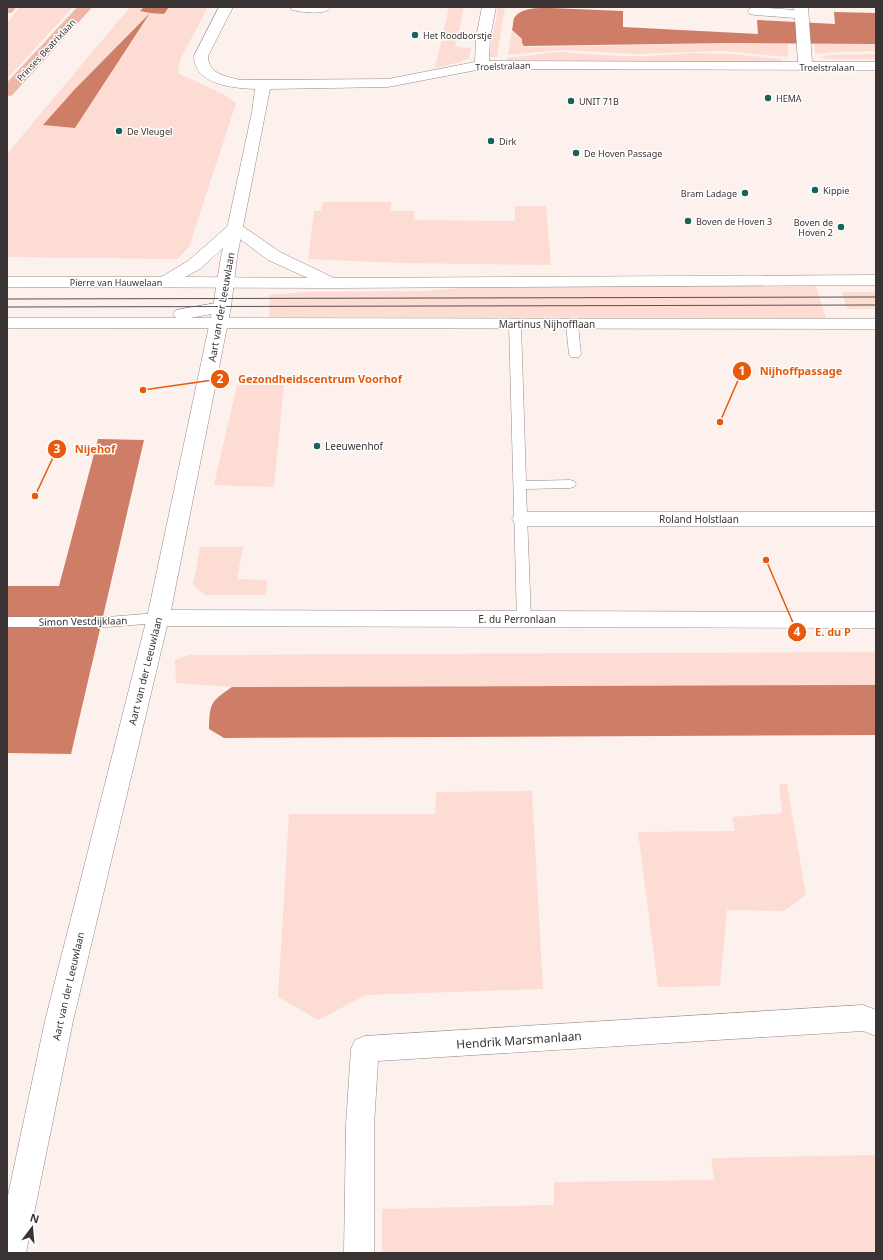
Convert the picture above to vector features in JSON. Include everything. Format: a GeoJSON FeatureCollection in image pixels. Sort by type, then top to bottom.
{"type":"FeatureCollection","features":[{"type":"Feature","properties":{"kind":"main road","name":"Prinses Beatrixlaan"},"geometry":{"type":"LineString","coordinates":[[7,92],[85,7]]}},
{"type":"Feature","properties":{"kind":"street","name":"Troelstralaan"},"geometry":{"type":"LineString","coordinates":[[226,7],[202,56],[201,64],[207,72],[222,80],[240,84],[263,85],[388,82],[482,65],[876,66]]}},
{"type":"Feature","properties":{"kind":"street"},"geometry":{"type":"LineString","coordinates":[[297,7],[324,7]]}},
{"type":"Feature","properties":{"kind":"street"},"geometry":{"type":"LineString","coordinates":[[482,65],[484,38],[489,7]]}},
{"type":"Feature","properties":{"kind":"street"},"geometry":{"type":"LineString","coordinates":[[755,11],[801,14],[807,67]]}},
{"type":"Feature","properties":{"kind":"street","name":"Aart van der Leeuwlaan"},"geometry":{"type":"LineString","coordinates":[[10,1245],[59,1021],[158,618],[221,315],[229,257],[259,112],[263,85]]}},
{"type":"Feature","properties":{"kind":"street"},"geometry":{"type":"LineString","coordinates":[[164,282],[194,265],[235,228],[274,256],[334,283]]}},
{"type":"Feature","properties":{"kind":"street"},"geometry":{"type":"LineString","coordinates":[[225,283],[876,280]]}},
{"type":"Feature","properties":{"kind":"street","name":"Pierre van Hauwelaan"},"geometry":{"type":"LineString","coordinates":[[7,282],[225,283]]}},
{"type":"Feature","properties":{"kind":"street"},"geometry":{"type":"LineString","coordinates":[[7,323],[117,324],[221,315]]}},
{"type":"Feature","properties":{"kind":"street","name":"Martinus Nijhofflaan"},"geometry":{"type":"LineString","coordinates":[[221,315],[515,324],[876,324]]}},
{"type":"Feature","properties":{"kind":"street","name":"Roland Holstlaan"},"geometry":{"type":"LineString","coordinates":[[522,519],[876,519]]}},
{"type":"Feature","properties":{"kind":"street","name":"E. du Perronlaan"},"geometry":{"type":"LineString","coordinates":[[158,618],[876,620]]}},
{"type":"Feature","properties":{"kind":"street","name":"Hendrik Marsmanlaan"},"geometry":{"type":"LineString","coordinates":[[359,1253],[360,1125],[365,1049],[863,1018],[876,1023]]}},
{"type":"Feature","properties":{"kind":"lane"},"geometry":{"type":"LineString","coordinates":[[515,324],[524,619]]}},
{"type":"Feature","properties":{"kind":"lane"},"geometry":{"type":"LineString","coordinates":[[572,324],[575,354]]}},
{"type":"Feature","properties":{"kind":"lane"},"geometry":{"type":"LineString","coordinates":[[520,485],[570,484]]}},
{"type":"Feature","properties":{"kind":"lane","name":"Simon Vestdijklaan"},"geometry":{"type":"LineString","coordinates":[[7,622],[107,622],[158,618]]}},
{"type":"Feature","properties":{"kind":"shaded area"},"geometry":{"type":"Polygon","coordinates":[[[20,7],[73,7],[7,79],[7,23],[20,7]]]}},
{"type":"Feature","properties":{"kind":"shaded area"},"geometry":{"type":"Polygon","coordinates":[[[130,7],[144,7],[140,11],[164,14],[169,7],[208,7],[180,60],[178,73],[223,94],[236,103],[189,247],[177,259],[7,257],[7,154],[130,7]],[[149,15],[75,89],[44,125],[75,128],[149,15]]]}},
{"type":"Feature","properties":{"kind":"shaded area"},"geometry":{"type":"Polygon","coordinates":[[[144,7],[169,7],[164,14],[140,11],[144,7]]]}},
{"type":"Feature","properties":{"kind":"shaded area"},"geometry":{"type":"Polygon","coordinates":[[[449,7],[464,7],[455,47],[471,48],[469,58],[460,62],[435,68],[449,7]]]}},
{"type":"Feature","properties":{"kind":"shaded area"},"geometry":{"type":"Polygon","coordinates":[[[498,7],[505,7],[497,57],[489,57],[498,7]]]}},
{"type":"Feature","properties":{"kind":"shaded area"},"geometry":{"type":"Polygon","coordinates":[[[550,8],[623,11],[623,27],[758,34],[757,20],[835,24],[834,12],[876,13],[876,44],[727,43],[524,46],[522,39],[512,30],[514,18],[517,14],[526,10],[550,8]]]}},
{"type":"Feature","properties":{"kind":"shaded area"},"geometry":{"type":"Polygon","coordinates":[[[150,13],[75,128],[43,125],[75,89],[150,13]]]}},
{"type":"Feature","properties":{"kind":"shaded area"},"geometry":{"type":"Polygon","coordinates":[[[512,30],[522,40],[524,46],[530,47],[727,43],[788,44],[788,57],[722,51],[636,54],[560,50],[508,55],[512,30]]]}},
{"type":"Feature","properties":{"kind":"shaded area"},"geometry":{"type":"Polygon","coordinates":[[[814,44],[876,44],[876,51],[815,54],[814,44]]]}},
{"type":"Feature","properties":{"kind":"shaded area"},"geometry":{"type":"Polygon","coordinates":[[[558,52],[622,56],[691,53],[731,54],[783,59],[780,61],[507,61],[507,58],[558,52]]]}},
{"type":"Feature","properties":{"kind":"shaded area"},"geometry":{"type":"Polygon","coordinates":[[[876,54],[876,59],[828,59],[821,57],[828,55],[876,54]]]}},
{"type":"Feature","properties":{"kind":"shaded area"},"geometry":{"type":"Polygon","coordinates":[[[323,202],[391,202],[391,211],[414,211],[414,220],[515,221],[515,206],[546,206],[551,265],[401,263],[308,259],[314,211],[321,211],[323,202]]]}},
{"type":"Feature","properties":{"kind":"shaded area"},"geometry":{"type":"Polygon","coordinates":[[[490,285],[816,286],[826,318],[269,317],[270,295],[303,292],[428,291],[490,285]]]}},
{"type":"Feature","properties":{"kind":"shaded area"},"geometry":{"type":"Polygon","coordinates":[[[842,292],[876,292],[876,309],[847,309],[842,292]]]}},
{"type":"Feature","properties":{"kind":"shaded area"},"geometry":{"type":"Polygon","coordinates":[[[237,385],[284,385],[274,487],[214,485],[237,385]]]}},
{"type":"Feature","properties":{"kind":"shaded area"},"geometry":{"type":"Polygon","coordinates":[[[98,439],[144,440],[71,754],[7,753],[7,586],[59,586],[98,439]]]}},
{"type":"Feature","properties":{"kind":"shaded area"},"geometry":{"type":"Polygon","coordinates":[[[200,547],[243,547],[237,579],[267,580],[266,595],[205,595],[193,585],[200,547]]]}},
{"type":"Feature","properties":{"kind":"shaded area"},"geometry":{"type":"Polygon","coordinates":[[[876,652],[876,685],[232,687],[176,683],[175,660],[189,655],[876,652]]]}},
{"type":"Feature","properties":{"kind":"shaded area"},"geometry":{"type":"Polygon","coordinates":[[[876,685],[876,735],[224,738],[209,729],[211,708],[215,700],[232,687],[876,685]]]}},
{"type":"Feature","properties":{"kind":"shaded area"},"geometry":{"type":"Polygon","coordinates":[[[779,784],[787,784],[806,895],[784,911],[727,910],[720,986],[658,987],[638,832],[735,831],[732,817],[782,813],[779,784]]]}},
{"type":"Feature","properties":{"kind":"shaded area"},"geometry":{"type":"Polygon","coordinates":[[[532,791],[543,989],[366,995],[318,1020],[278,997],[289,814],[435,814],[436,792],[532,791]]]}},
{"type":"Feature","properties":{"kind":"shaded area"},"geometry":{"type":"Polygon","coordinates":[[[876,1155],[876,1253],[382,1253],[382,1209],[554,1205],[554,1182],[714,1180],[711,1158],[876,1155]]]}},
{"type":"Feature","properties":{"kind":"tram line"},"geometry":{"type":"LineString","coordinates":[[7,299],[876,297]]}},
{"type":"Feature","properties":{"kind":"tram line"},"geometry":{"type":"LineString","coordinates":[[7,307],[876,305]]}},
{"type":"Feature","properties":{"kind":"place","name":"Het Roodborstje"},"geometry":{"type":"Point","coordinates":[415,35]}},
{"type":"Feature","properties":{"kind":"place","name":"HEMA"},"geometry":{"type":"Point","coordinates":[768,98]}},
{"type":"Feature","properties":{"kind":"place","name":"UNIT 71B"},"geometry":{"type":"Point","coordinates":[571,101]}},
{"type":"Feature","properties":{"kind":"place","name":"De Vleugel"},"geometry":{"type":"Point","coordinates":[119,131]}},
{"type":"Feature","properties":{"kind":"place","name":"Dirk"},"geometry":{"type":"Point","coordinates":[491,141]}},
{"type":"Feature","properties":{"kind":"place","name":"De Hoven Passage"},"geometry":{"type":"Point","coordinates":[576,153]}},
{"type":"Feature","properties":{"kind":"place","name":"Kippie"},"geometry":{"type":"Point","coordinates":[815,190]}},
{"type":"Feature","properties":{"kind":"place","name":"Bram Ladage"},"geometry":{"type":"Point","coordinates":[745,193]}},
{"type":"Feature","properties":{"kind":"place","name":"Boven de Hoven 3"},"geometry":{"type":"Point","coordinates":[688,221]}},
{"type":"Feature","properties":{"kind":"place","name":"Boven de Hoven 2"},"geometry":{"type":"Point","coordinates":[841,227]}},
{"type":"Feature","properties":{"kind":"place","name":"Gezondheidscentrum Voorhof"},"geometry":{"type":"Point","coordinates":[143,390]}},
{"type":"Feature","properties":{"kind":"place","name":"Nijhoffpassage"},"geometry":{"type":"Point","coordinates":[720,422]}},
{"type":"Feature","properties":{"kind":"place","name":"Leeuwenhof"},"geometry":{"type":"Point","coordinates":[317,446]}},
{"type":"Feature","properties":{"kind":"place","name":"Nijehof"},"geometry":{"type":"Point","coordinates":[35,496]}},
{"type":"Feature","properties":{"kind":"place","name":"E. du P"},"geometry":{"type":"Point","coordinates":[766,560]}}]}
